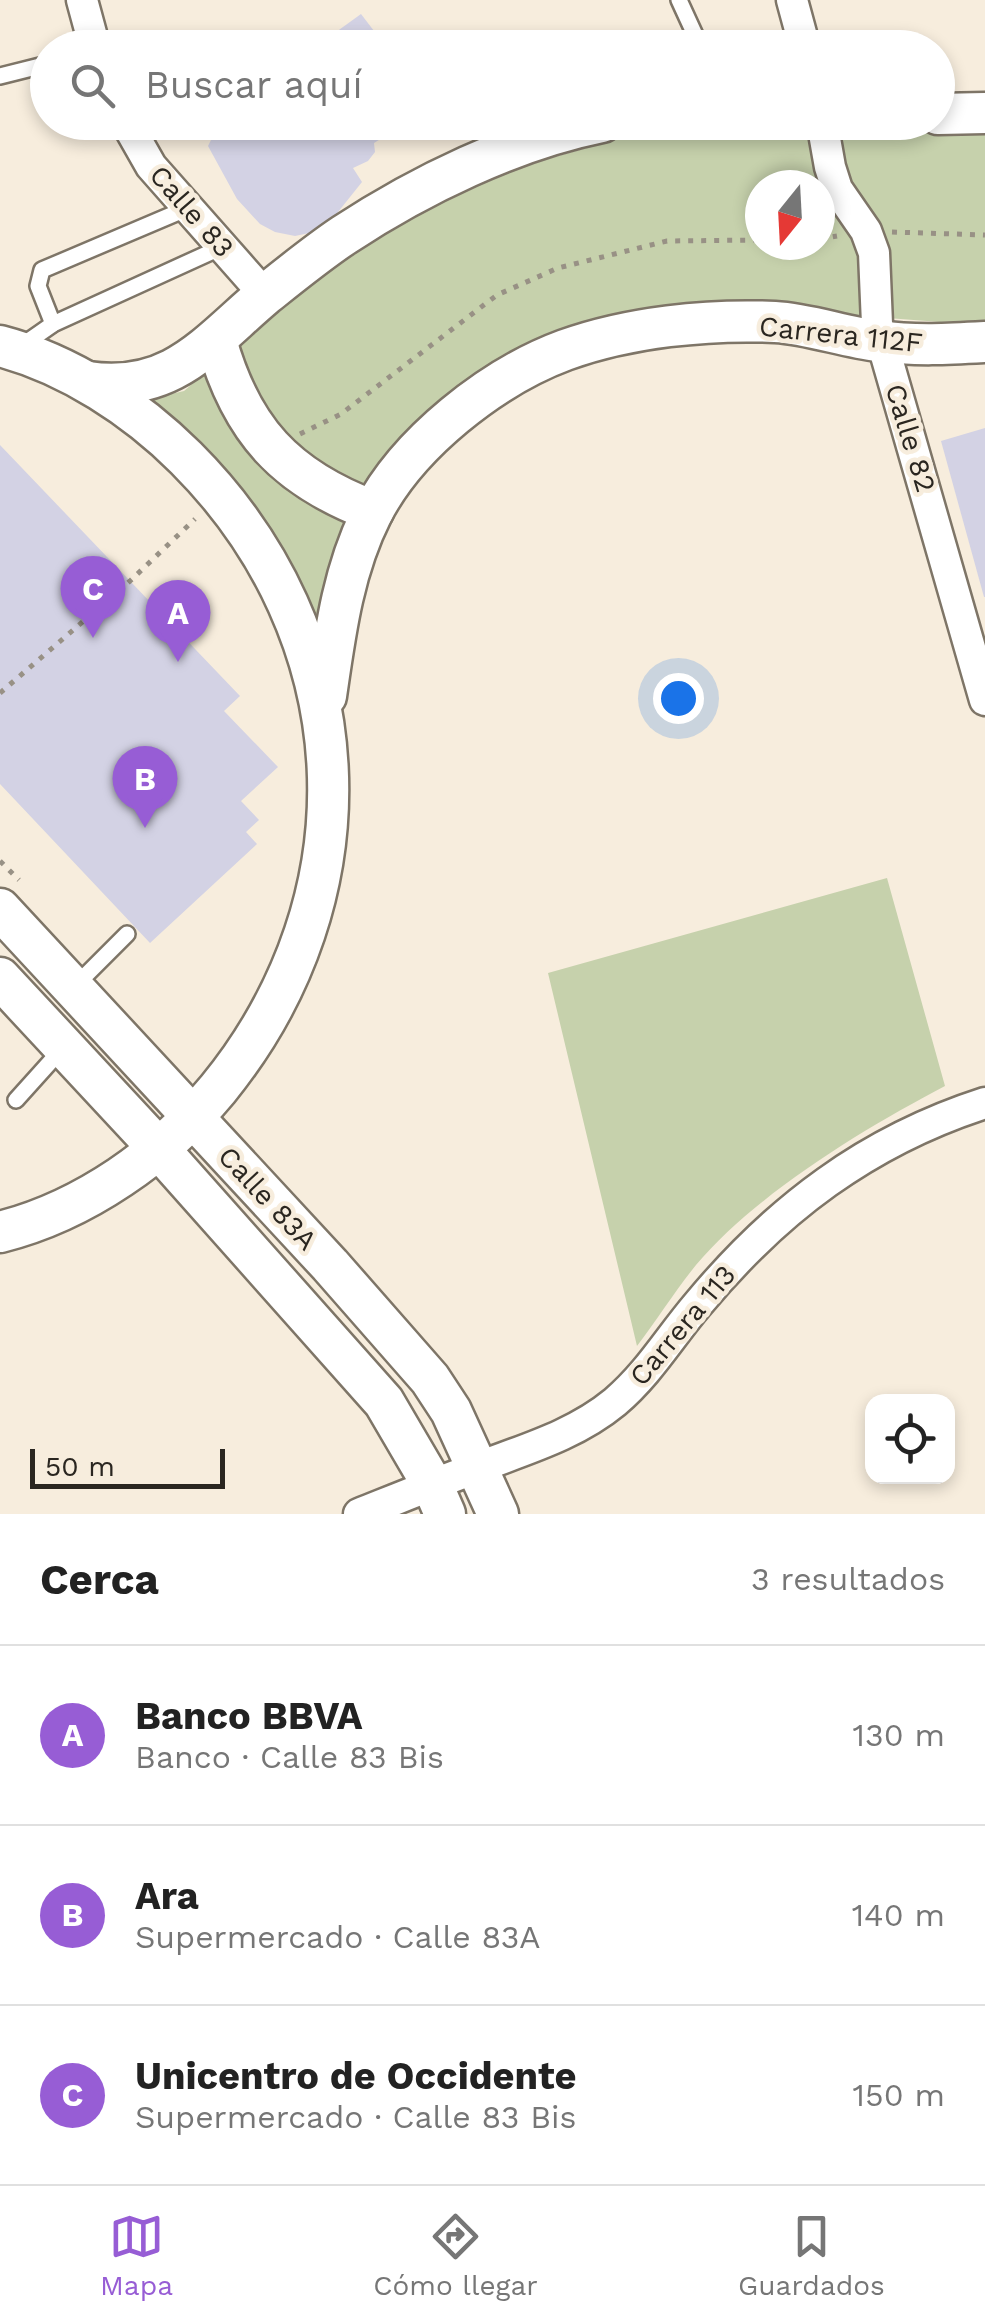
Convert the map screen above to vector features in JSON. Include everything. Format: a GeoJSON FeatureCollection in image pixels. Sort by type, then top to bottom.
{"type":"FeatureCollection","features":[{"type":"Feature","properties":{"kind":"street"},"geometry":{"type":"LineString","coordinates":[[82,0],[90,30]]}},
{"type":"Feature","properties":{"kind":"street"},"geometry":{"type":"LineString","coordinates":[[792,0],[800,30]]}},
{"type":"Feature","properties":{"kind":"street"},"geometry":{"type":"LineString","coordinates":[[955,114],[985,114]]}},
{"type":"Feature","properties":{"kind":"street","name":"Calle 83"},"geometry":{"type":"LineString","coordinates":[[136,140],[151,166],[265,296]]}},
{"type":"Feature","properties":{"kind":"street"},"geometry":{"type":"LineString","coordinates":[[88,382],[117,386],[176,370],[341,237],[430,187],[541,140]]}},
{"type":"Feature","properties":{"kind":"street","name":"Calle 82"},"geometry":{"type":"LineString","coordinates":[[825,140],[837,189],[866,231],[874,252],[875,306],[882,342],[985,700]]}},
{"type":"Feature","properties":{"kind":"street","name":"Carrera 112F"},"geometry":{"type":"LineString","coordinates":[[324,715],[339,610],[354,554],[373,510],[418,448],[490,388],[565,350],[670,325],[777,322],[882,342],[985,342]]}},
{"type":"Feature","properties":{"kind":"street"},"geometry":{"type":"LineString","coordinates":[[216,340],[227,379],[246,416],[270,448],[300,476],[373,510]]}},
{"type":"Feature","properties":{"kind":"street"},"geometry":{"type":"LineString","coordinates":[[0,1232],[19,1228],[92,1194],[159,1149],[194,1118],[250,1050],[292,973],[319,890],[330,803],[324,715],[303,636],[269,561],[222,493],[160,432],[88,382],[7,348]]}},
{"type":"Feature","properties":{"kind":"street","name":"Calle 83A"},"geometry":{"type":"LineString","coordinates":[[0,909],[430,1380],[451,1411],[498,1514]]}},
{"type":"Feature","properties":{"kind":"street","name":"Calle 83A"},"geometry":{"type":"LineString","coordinates":[[0,978],[159,1149],[384,1402],[438,1499]]}},
{"type":"Feature","properties":{"kind":"street"},"geometry":{"type":"LineString","coordinates":[[52,1034],[73,988]]}},
{"type":"Feature","properties":{"kind":"street","name":"Carrera 113"},"geometry":{"type":"LineString","coordinates":[[359,1514],[438,1499],[478,1467],[569,1433],[612,1404],[650,1370],[696,1306],[796,1203],[866,1154],[933,1120],[985,1102]]}},
{"type":"Feature","properties":{"kind":"lane"},"geometry":{"type":"LineString","coordinates":[[680,0],[693,30]]}},
{"type":"Feature","properties":{"kind":"lane"},"geometry":{"type":"LineString","coordinates":[[0,76],[30,68]]}},
{"type":"Feature","properties":{"kind":"lane"},"geometry":{"type":"LineString","coordinates":[[53,324],[38,286],[42,270],[188,208]]}},
{"type":"Feature","properties":{"kind":"lane"},"geometry":{"type":"LineString","coordinates":[[7,348],[222,247]]}},
{"type":"Feature","properties":{"kind":"lane"},"geometry":{"type":"LineString","coordinates":[[73,988],[127,934]]}},
{"type":"Feature","properties":{"kind":"lane"},"geometry":{"type":"LineString","coordinates":[[16,1100],[52,1034]]}},
{"type":"Feature","properties":{"kind":"path"},"geometry":{"type":"LineString","coordinates":[[835,236],[866,231],[985,235]]}},
{"type":"Feature","properties":{"kind":"path"},"geometry":{"type":"LineString","coordinates":[[270,448],[341,414],[497,295],[558,268],[667,241],[745,240]]}},
{"type":"Feature","properties":{"kind":"path"},"geometry":{"type":"LineString","coordinates":[[0,693],[130,580],[222,493]]}},
{"type":"Feature","properties":{"kind":"green space"},"geometry":{"type":"Polygon","coordinates":[[[955,128],[985,129],[985,320],[940,322],[729,306],[554,342],[500,359],[462,383],[416,433],[320,653],[275,549],[231,479],[137,402],[184,391],[339,257],[449,193],[614,140],[955,140],[955,128]]]}},
{"type":"Feature","properties":{"kind":"green space"},"geometry":{"type":"Polygon","coordinates":[[[887,878],[945,1086],[812,1165],[749,1213],[696,1265],[637,1346],[548,973],[887,878]]]}},
{"type":"Feature","properties":{"kind":"building"},"geometry":{"type":"Polygon","coordinates":[[[361,14],[373,30],[339,30],[361,14]]]}},
{"type":"Feature","properties":{"kind":"building"},"geometry":{"type":"Polygon","coordinates":[[[211,140],[379,140],[368,161],[353,168],[362,182],[334,217],[314,232],[295,236],[260,224],[237,199],[208,146],[211,140]]]}},
{"type":"Feature","properties":{"kind":"building"},"geometry":{"type":"Polygon","coordinates":[[[985,428],[985,597],[984,597],[941,441],[985,428]]]}},
{"type":"Feature","properties":{"kind":"building"},"geometry":{"type":"Polygon","coordinates":[[[0,445],[240,696],[224,711],[278,767],[241,801],[259,820],[246,832],[257,844],[150,943],[0,784],[0,445]]]}},
{"type":"Feature","properties":{"kind":"place","name":"Unicentro de Occidente"},"geometry":{"type":"Point","coordinates":[93,638]}},
{"type":"Feature","properties":{"kind":"place","name":"Banco BBVA"},"geometry":{"type":"Point","coordinates":[178,662]}},
{"type":"Feature","properties":{"kind":"place","name":"Ara"},"geometry":{"type":"Point","coordinates":[145,828]}}]}
